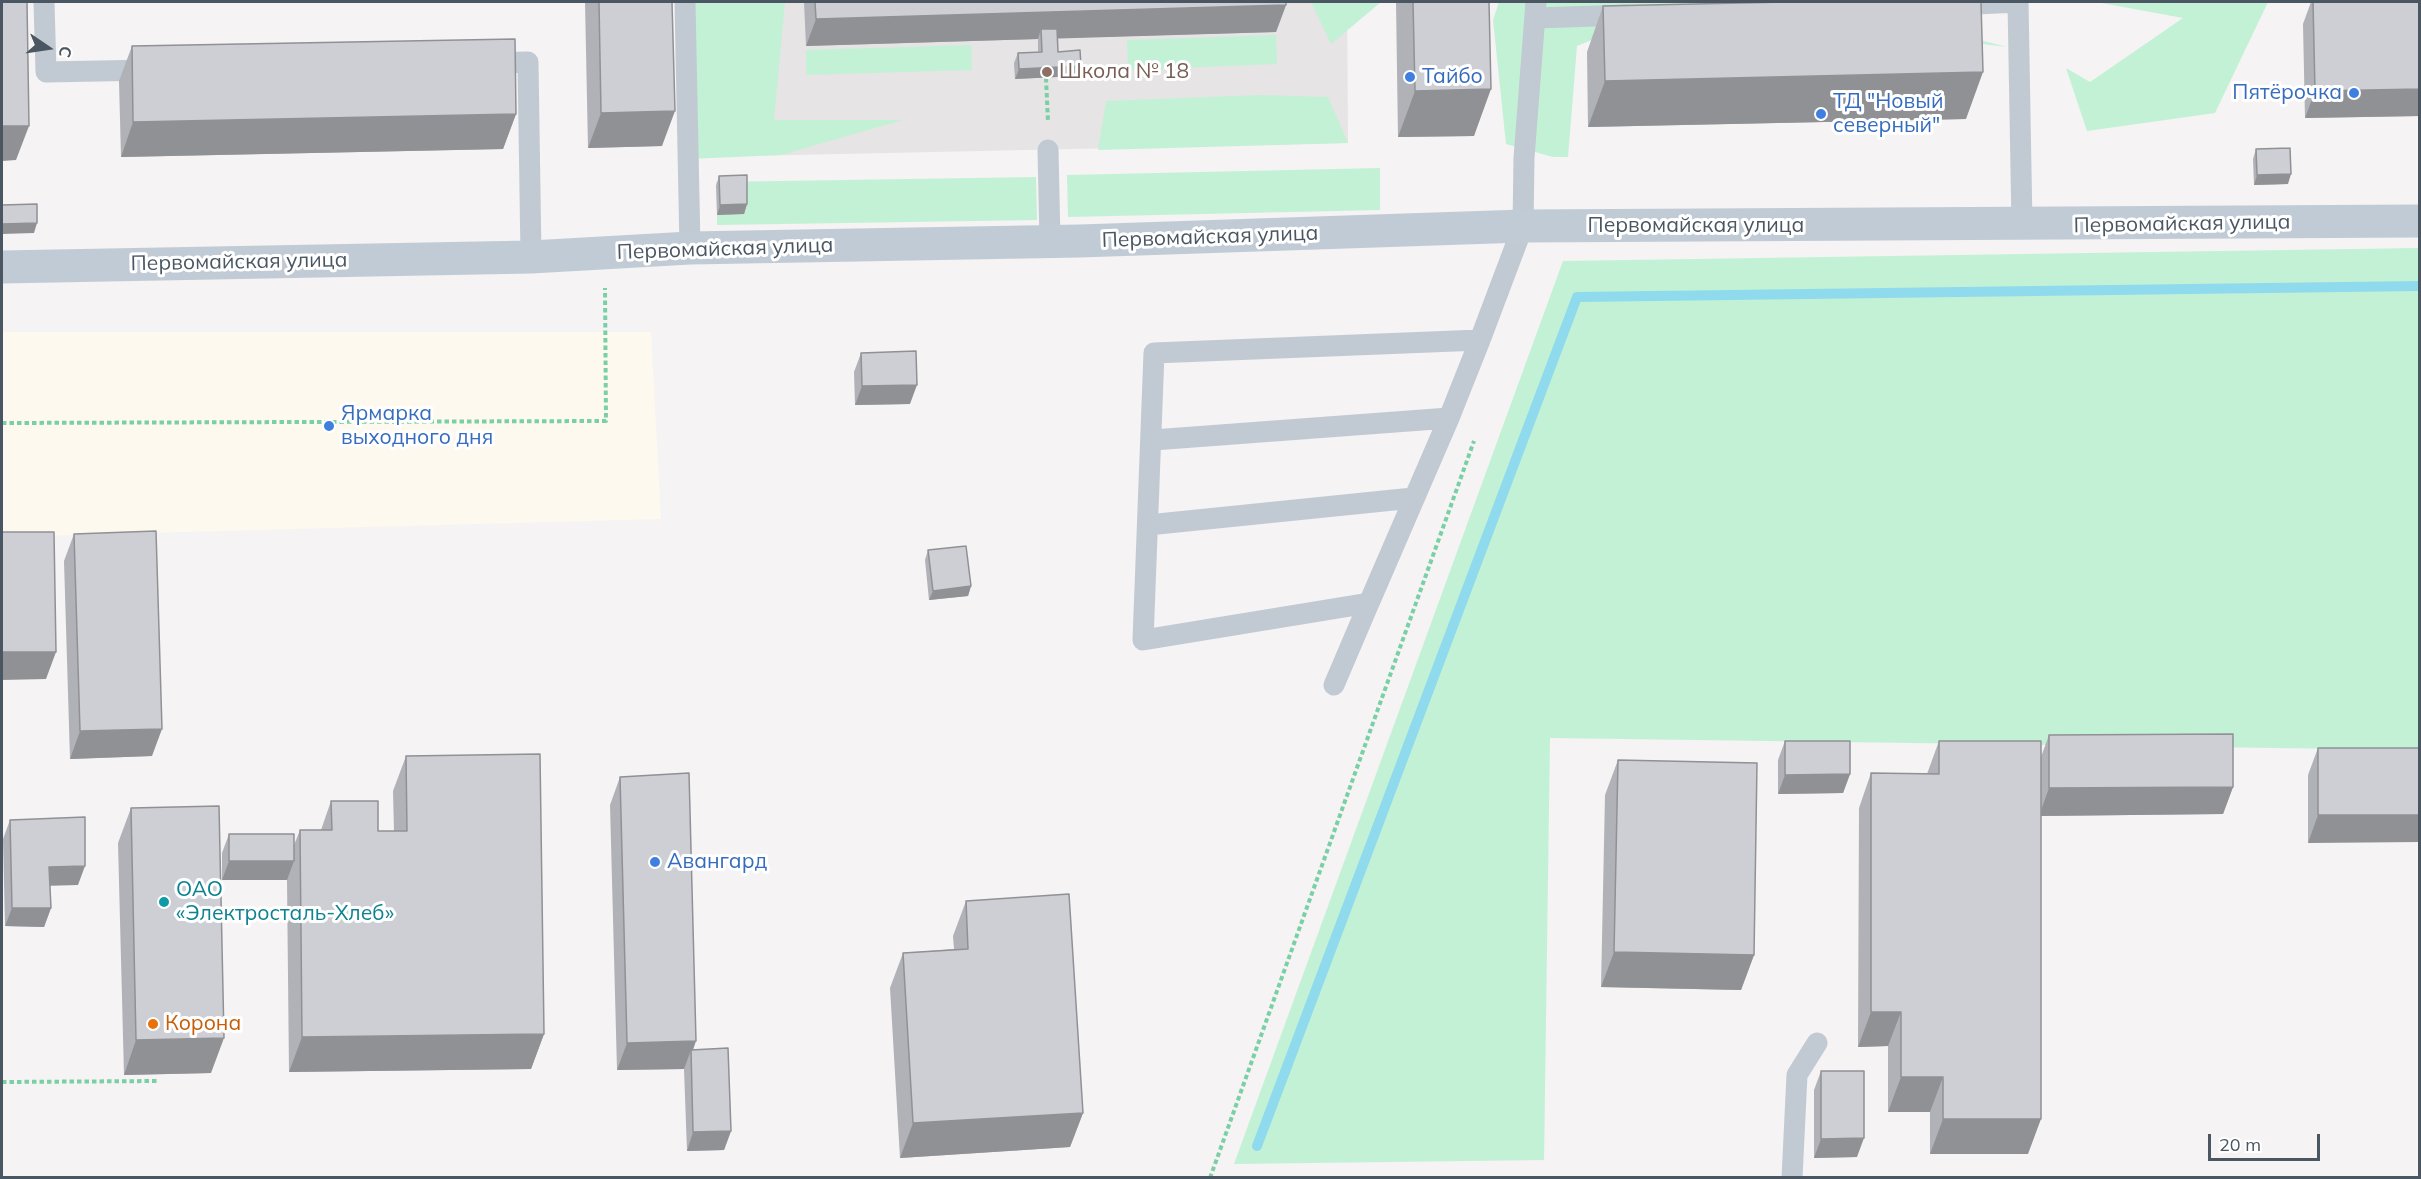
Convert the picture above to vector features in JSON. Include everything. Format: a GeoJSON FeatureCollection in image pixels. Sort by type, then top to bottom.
{"type":"FeatureCollection","features":[{"type":"Feature","properties":{"kind":"street","name":"Первомайская улица"},"geometry":{"type":"LineString","coordinates":[[2,267],[531,257],[690,248],[1050,242],[1523,226],[2420,222]]}},
{"type":"Feature","properties":{"kind":"lane"},"geometry":{"type":"LineString","coordinates":[[44,2],[46,72],[176,69]]}},
{"type":"Feature","properties":{"kind":"lane"},"geometry":{"type":"LineString","coordinates":[[685,2],[690,248]]}},
{"type":"Feature","properties":{"kind":"lane"},"geometry":{"type":"LineString","coordinates":[[1940,5],[2019,2],[2022,225]]}},
{"type":"Feature","properties":{"kind":"lane"},"geometry":{"type":"LineString","coordinates":[[1334,686],[1449,418],[1523,226],[1524,158],[1536,10],[1644,15]]}},
{"type":"Feature","properties":{"kind":"lane"},"geometry":{"type":"LineString","coordinates":[[469,63],[528,62],[531,257]]}},
{"type":"Feature","properties":{"kind":"lane"},"geometry":{"type":"LineString","coordinates":[[1048,150],[1050,242]]}},
{"type":"Feature","properties":{"kind":"lane"},"geometry":{"type":"LineString","coordinates":[[1369,603],[1143,640],[1154,353],[1480,340]]}},
{"type":"Feature","properties":{"kind":"lane"},"geometry":{"type":"LineString","coordinates":[[1152,440],[1449,418]]}},
{"type":"Feature","properties":{"kind":"lane"},"geometry":{"type":"LineString","coordinates":[[1148,525],[1413,498]]}},
{"type":"Feature","properties":{"kind":"lane"},"geometry":{"type":"LineString","coordinates":[[1792,1178],[1797,1075],[1817,1043]]}},
{"type":"Feature","properties":{"kind":"path"},"geometry":{"type":"LineString","coordinates":[[1046,78],[1048,150]]}},
{"type":"Feature","properties":{"kind":"path"},"geometry":{"type":"LineString","coordinates":[[2,423],[606,422],[605,253]]}},
{"type":"Feature","properties":{"kind":"path"},"geometry":{"type":"LineString","coordinates":[[1210,1178],[1477,433]]}},
{"type":"Feature","properties":{"kind":"path"},"geometry":{"type":"LineString","coordinates":[[2,1082],[159,1081]]}},
{"type":"Feature","properties":{"kind":"shaded area","name":"Школа № 18"},"geometry":{"type":"Polygon","coordinates":[[[745,2],[1347,2],[1348,143],[748,156],[745,2]]]}},
{"type":"Feature","properties":{"kind":"shaded area","name":"Ярмарка выходного дня"},"geometry":{"type":"Polygon","coordinates":[[[2,332],[651,332],[661,519],[2,537],[2,332]]]}},
{"type":"Feature","properties":{"kind":"green space"},"geometry":{"type":"Polygon","coordinates":[[[681,2],[785,2],[774,120],[903,120],[781,155],[689,159],[681,2]]]}},
{"type":"Feature","properties":{"kind":"green space"},"geometry":{"type":"Polygon","coordinates":[[[1311,2],[1381,2],[1331,44],[1311,2]]]}},
{"type":"Feature","properties":{"kind":"green space"},"geometry":{"type":"Polygon","coordinates":[[[1499,2],[1875,2],[1879,14],[2007,47],[1673,6],[1577,46],[1568,157],[1553,157],[1506,144],[1493,20],[1499,2]]]}},
{"type":"Feature","properties":{"kind":"green space"},"geometry":{"type":"Polygon","coordinates":[[[2096,2],[2268,2],[2215,113],[2087,131],[2066,68],[2090,82],[2183,18],[2096,2]]]}},
{"type":"Feature","properties":{"kind":"green space"},"geometry":{"type":"Polygon","coordinates":[[[1276,35],[1277,64],[1128,70],[1127,40],[1276,35]]]}},
{"type":"Feature","properties":{"kind":"green space"},"geometry":{"type":"Polygon","coordinates":[[[971,45],[972,70],[806,75],[806,50],[971,45]]]}},
{"type":"Feature","properties":{"kind":"green space"},"geometry":{"type":"Polygon","coordinates":[[[1260,95],[1328,97],[1348,143],[1098,150],[1106,101],[1260,95]]]}},
{"type":"Feature","properties":{"kind":"green space"},"geometry":{"type":"Polygon","coordinates":[[[1380,168],[1380,210],[1068,217],[1067,175],[1380,168]]]}},
{"type":"Feature","properties":{"kind":"green space"},"geometry":{"type":"Polygon","coordinates":[[[1036,177],[1037,220],[717,225],[717,215],[744,214],[716,186],[716,182],[1036,177]]]}},
{"type":"Feature","properties":{"kind":"green space"},"geometry":{"type":"Polygon","coordinates":[[[2419,248],[2419,750],[1550,738],[1544,1160],[1234,1164],[1563,261],[2419,248]]]}},
{"type":"Feature","properties":{"kind":"building"},"geometry":{"type":"Polygon","coordinates":[[[2,2],[27,2],[29,126],[2,126],[2,2]]]}},
{"type":"Feature","properties":{"kind":"building"},"geometry":{"type":"Polygon","coordinates":[[[599,2],[672,2],[675,111],[601,113],[599,2]]]}},
{"type":"Feature","properties":{"kind":"building"},"geometry":{"type":"Polygon","coordinates":[[[815,2],[1286,2],[1286,5],[816,19],[815,2]]]}},
{"type":"Feature","properties":{"kind":"building"},"geometry":{"type":"Polygon","coordinates":[[[1413,2],[1489,2],[1491,89],[1415,91],[1413,2]]]}},
{"type":"Feature","properties":{"kind":"building"},"geometry":{"type":"Polygon","coordinates":[[[1787,2],[1981,2],[1983,72],[1605,81],[1603,6],[1787,2]]]}},
{"type":"Feature","properties":{"kind":"building"},"geometry":{"type":"Polygon","coordinates":[[[2313,2],[2420,2],[2420,89],[2315,91],[2313,2]]]}},
{"type":"Feature","properties":{"kind":"building"},"geometry":{"type":"Polygon","coordinates":[[[1041,29],[1057,29],[1058,52],[1080,50],[1081,66],[1019,69],[1018,53],[1042,52],[1041,29]]]}},
{"type":"Feature","properties":{"kind":"building"},"geometry":{"type":"Polygon","coordinates":[[[515,39],[516,114],[133,122],[132,46],[515,39]]]}},
{"type":"Feature","properties":{"kind":"building"},"geometry":{"type":"Polygon","coordinates":[[[2290,148],[2291,174],[2257,175],[2256,149],[2290,148]]]}},
{"type":"Feature","properties":{"kind":"building"},"geometry":{"type":"Polygon","coordinates":[[[747,175],[747,204],[720,205],[719,176],[747,175]]]}},
{"type":"Feature","properties":{"kind":"building"},"geometry":{"type":"Polygon","coordinates":[[[37,204],[37,223],[2,224],[2,205],[37,204]]]}},
{"type":"Feature","properties":{"kind":"building"},"geometry":{"type":"Polygon","coordinates":[[[916,351],[917,385],[862,386],[861,353],[916,351]]]}},
{"type":"Feature","properties":{"kind":"building"},"geometry":{"type":"Polygon","coordinates":[[[156,531],[162,729],[80,731],[74,534],[156,531]]]}},
{"type":"Feature","properties":{"kind":"building"},"geometry":{"type":"Polygon","coordinates":[[[2,532],[54,532],[56,652],[2,652],[2,532]]]}},
{"type":"Feature","properties":{"kind":"building"},"geometry":{"type":"Polygon","coordinates":[[[966,546],[971,586],[933,591],[928,550],[966,546]]]}},
{"type":"Feature","properties":{"kind":"building"},"geometry":{"type":"Polygon","coordinates":[[[2233,734],[2233,787],[2049,788],[2049,735],[2233,734]]]}},
{"type":"Feature","properties":{"kind":"building"},"geometry":{"type":"Polygon","coordinates":[[[1785,741],[1850,741],[1850,774],[1785,775],[1785,741]]]}},
{"type":"Feature","properties":{"kind":"building"},"geometry":{"type":"Polygon","coordinates":[[[1939,741],[2041,741],[2041,1119],[1943,1119],[1943,1077],[1901,1077],[1901,1012],[1871,1012],[1871,773],[1939,774],[1939,741]]]}},
{"type":"Feature","properties":{"kind":"building"},"geometry":{"type":"Polygon","coordinates":[[[2318,748],[2420,748],[2420,815],[2318,815],[2318,748]]]}},
{"type":"Feature","properties":{"kind":"building"},"geometry":{"type":"Polygon","coordinates":[[[540,754],[544,1034],[302,1037],[300,830],[332,830],[331,801],[378,801],[378,831],[407,831],[406,756],[540,754]]]}},
{"type":"Feature","properties":{"kind":"building"},"geometry":{"type":"Polygon","coordinates":[[[1618,760],[1757,763],[1754,955],[1614,952],[1618,760]]]}},
{"type":"Feature","properties":{"kind":"building"},"geometry":{"type":"Polygon","coordinates":[[[689,773],[696,1041],[627,1043],[620,777],[689,773]]]}},
{"type":"Feature","properties":{"kind":"building","name":"ОАО «Электросталь-Хлеб»"},"geometry":{"type":"Polygon","coordinates":[[[219,806],[224,1038],[136,1040],[131,808],[219,806]]]}},
{"type":"Feature","properties":{"kind":"building"},"geometry":{"type":"Polygon","coordinates":[[[85,817],[85,866],[49,867],[51,908],[12,908],[10,820],[85,817]]]}},
{"type":"Feature","properties":{"kind":"building"},"geometry":{"type":"Polygon","coordinates":[[[229,834],[294,834],[294,861],[229,861],[229,834]]]}},
{"type":"Feature","properties":{"kind":"building"},"geometry":{"type":"Polygon","coordinates":[[[1069,894],[1083,1113],[913,1123],[903,953],[968,949],[966,901],[1069,894]]]}},
{"type":"Feature","properties":{"kind":"building"},"geometry":{"type":"Polygon","coordinates":[[[728,1048],[731,1131],[693,1132],[691,1050],[728,1048]]]}},
{"type":"Feature","properties":{"kind":"building"},"geometry":{"type":"Polygon","coordinates":[[[1821,1071],[1864,1071],[1864,1138],[1821,1139],[1821,1071]]]}},
{"type":"Feature","properties":{"kind":"waterway"},"geometry":{"type":"LineString","coordinates":[[1257,1146],[1577,297],[2420,286]]}},
{"type":"Feature","properties":{"kind":"place","name":"Школа № 18"},"geometry":{"type":"Point","coordinates":[1047,72]}},
{"type":"Feature","properties":{"kind":"place","name":"Тайбо"},"geometry":{"type":"Point","coordinates":[1410,77]}},
{"type":"Feature","properties":{"kind":"place","name":"Пятёрочка"},"geometry":{"type":"Point","coordinates":[2354,93]}},
{"type":"Feature","properties":{"kind":"place","name":"ТД \"Новый северный\""},"geometry":{"type":"Point","coordinates":[1821,114]}},
{"type":"Feature","properties":{"kind":"place","name":"Ярмарка выходного дня"},"geometry":{"type":"Point","coordinates":[329,426]}},
{"type":"Feature","properties":{"kind":"place","name":"Авангард"},"geometry":{"type":"Point","coordinates":[655,862]}},
{"type":"Feature","properties":{"kind":"place","name":"ОАО «Электросталь-Хлеб»"},"geometry":{"type":"Point","coordinates":[164,902]}},
{"type":"Feature","properties":{"kind":"place","name":"Корона"},"geometry":{"type":"Point","coordinates":[153,1024]}}]}
